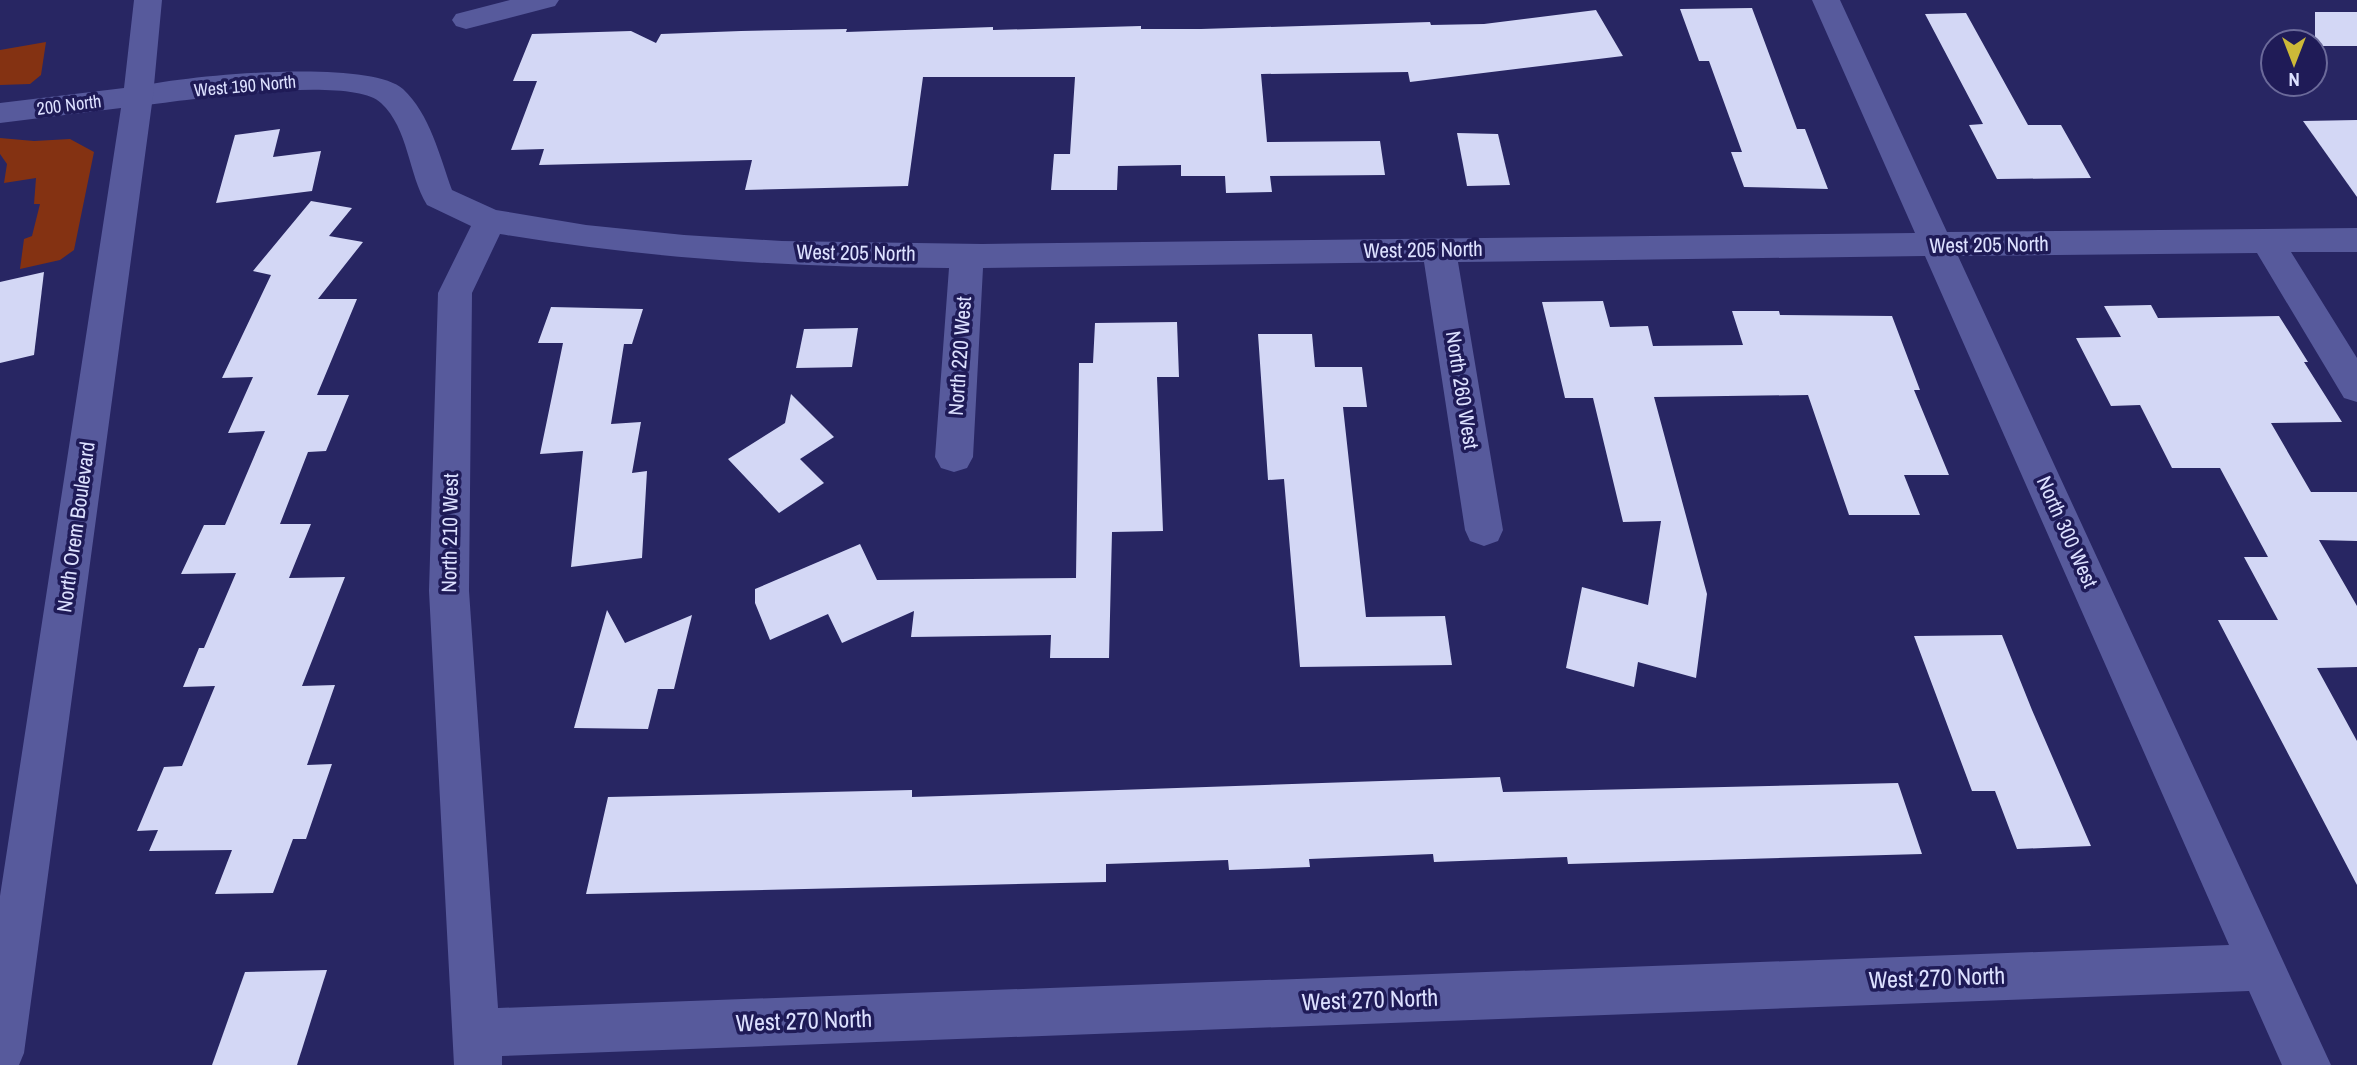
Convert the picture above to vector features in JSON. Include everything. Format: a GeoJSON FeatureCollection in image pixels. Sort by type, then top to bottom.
{"type":"FeatureCollection","features":[{"type":"Feature","properties":{"kind":"street","name":"North Orem Boulevard"},"geometry":{"type":"LineString","coordinates":[[0,1054],[138,96],[148,0]]}},
{"type":"Feature","properties":{"kind":"street"},"geometry":{"type":"LineString","coordinates":[[466,20],[545,0]]}},
{"type":"Feature","properties":{"kind":"street","name":"North 300 West"},"geometry":{"type":"LineString","coordinates":[[1826,0],[2307,1065]]}},
{"type":"Feature","properties":{"kind":"street","name":"West 190 North"},"geometry":{"type":"LineString","coordinates":[[138,96],[301,81],[353,81],[384,89],[409,117],[438,197],[490,221]]}},
{"type":"Feature","properties":{"kind":"street","name":"200 North"},"geometry":{"type":"LineString","coordinates":[[0,113],[138,96]]}},
{"type":"Feature","properties":{"kind":"street","name":"West 205 North"},"geometry":{"type":"LineString","coordinates":[[490,221],[598,237],[729,249],[967,256],[2357,240]]}},
{"type":"Feature","properties":{"kind":"street","name":"North 210 West"},"geometry":{"type":"LineString","coordinates":[[477,1049],[449,577],[455,293],[490,221]]}},
{"type":"Feature","properties":{"kind":"street"},"geometry":{"type":"LineString","coordinates":[[2267,241],[2357,388]]}},
{"type":"Feature","properties":{"kind":"street","name":"North 260 West"},"geometry":{"type":"LineString","coordinates":[[1440,250],[1484,530]]}},
{"type":"Feature","properties":{"kind":"street","name":"North 220 West"},"geometry":{"type":"LineString","coordinates":[[954,457],[967,256]]}},
{"type":"Feature","properties":{"kind":"street","name":"West 270 North"},"geometry":{"type":"LineString","coordinates":[[477,1049],[2263,967]]}},
{"type":"Feature","properties":{"kind":"shaded area"},"geometry":{"type":"Polygon","coordinates":[[[46,42],[41,75],[30,84],[0,85],[0,50],[46,42]]]}},
{"type":"Feature","properties":{"kind":"shaded area"},"geometry":{"type":"Polygon","coordinates":[[[0,138],[34,141],[70,139],[94,152],[74,250],[60,260],[20,269],[24,239],[32,236],[40,204],[34,204],[36,178],[4,183],[7,164],[0,154],[0,138]]]}},
{"type":"Feature","properties":{"kind":"building"},"geometry":{"type":"Polygon","coordinates":[[[1752,8],[1797,129],[1805,129],[1828,189],[1744,187],[1731,152],[1742,152],[1709,61],[1699,61],[1680,9],[1752,8]]]}},
{"type":"Feature","properties":{"kind":"building"},"geometry":{"type":"Polygon","coordinates":[[[1596,10],[1623,56],[1410,82],[1408,72],[1261,74],[1267,142],[1380,141],[1385,175],[1270,176],[1272,192],[1226,193],[1225,176],[1181,176],[1181,165],[1118,166],[1117,190],[1051,190],[1054,154],[1070,154],[1075,77],[923,77],[908,186],[745,190],[752,160],[539,165],[544,149],[511,150],[537,81],[513,81],[532,34],[631,31],[656,43],[661,34],[741,31],[847,29],[846,32],[1141,26],[1141,29],[1201,29],[1430,22],[1431,25],[1484,24],[1596,10]]]}},
{"type":"Feature","properties":{"kind":"building"},"geometry":{"type":"Polygon","coordinates":[[[2315,12],[2357,12],[2357,46],[2329,46],[2329,28],[2315,28],[2315,12]]]}},
{"type":"Feature","properties":{"kind":"building"},"geometry":{"type":"Polygon","coordinates":[[[1966,13],[2028,125],[2061,125],[2091,178],[1997,179],[1969,125],[1983,124],[1925,14],[1966,13]]]}},
{"type":"Feature","properties":{"kind":"building"},"geometry":{"type":"Polygon","coordinates":[[[2357,120],[2357,197],[2303,121],[2357,120]]]}},
{"type":"Feature","properties":{"kind":"building"},"geometry":{"type":"Polygon","coordinates":[[[280,129],[273,157],[321,151],[312,191],[216,203],[235,135],[280,129]]]}},
{"type":"Feature","properties":{"kind":"building"},"geometry":{"type":"Polygon","coordinates":[[[1457,133],[1498,134],[1510,185],[1467,186],[1457,133]]]}},
{"type":"Feature","properties":{"kind":"building"},"geometry":{"type":"Polygon","coordinates":[[[311,201],[352,208],[329,236],[363,242],[318,299],[357,299],[317,395],[349,395],[326,451],[308,452],[280,524],[311,524],[289,578],[345,577],[302,686],[335,685],[307,765],[332,764],[306,839],[293,839],[273,893],[215,894],[232,850],[149,851],[158,830],[137,831],[164,767],[182,766],[215,686],[183,687],[199,648],[204,648],[236,573],[181,574],[204,525],[225,525],[265,431],[228,433],[253,377],[222,378],[271,275],[253,271],[311,201]]]}},
{"type":"Feature","properties":{"kind":"building"},"geometry":{"type":"Polygon","coordinates":[[[44,272],[34,355],[0,363],[0,282],[44,272]]]}},
{"type":"Feature","properties":{"kind":"building"},"geometry":{"type":"Polygon","coordinates":[[[1603,301],[1610,327],[1648,326],[1653,346],[1743,345],[1732,311],[1779,311],[1780,315],[1892,316],[1920,390],[1914,390],[1949,475],[1904,475],[1920,515],[1849,515],[1808,395],[1654,397],[1707,594],[1696,678],[1638,662],[1634,687],[1566,668],[1582,587],[1648,605],[1661,521],[1623,522],[1593,398],[1565,398],[1542,302],[1603,301]]]}},
{"type":"Feature","properties":{"kind":"building"},"geometry":{"type":"Polygon","coordinates":[[[2151,305],[2158,318],[2279,316],[2342,422],[2271,423],[2311,492],[2357,492],[2357,541],[2319,540],[2357,606],[2357,667],[2317,668],[2357,741],[2357,885],[2218,620],[2278,620],[2244,557],[2268,557],[2220,468],[2172,468],[2140,405],[2111,406],[2076,338],[2121,337],[2104,306],[2151,305]]]}},
{"type":"Feature","properties":{"kind":"building"},"geometry":{"type":"Polygon","coordinates":[[[551,307],[643,309],[632,344],[624,344],[611,424],[641,422],[632,473],[647,471],[642,558],[571,567],[583,451],[540,454],[563,343],[538,343],[551,307]]]}},
{"type":"Feature","properties":{"kind":"building"},"geometry":{"type":"Polygon","coordinates":[[[1177,322],[1179,377],[1157,377],[1163,531],[1112,532],[1109,658],[1050,658],[1051,635],[911,637],[914,611],[842,643],[828,614],[770,640],[755,603],[755,589],[860,544],[877,580],[1076,578],[1079,363],[1093,363],[1095,323],[1177,322]]]}},
{"type":"Feature","properties":{"kind":"building"},"geometry":{"type":"Polygon","coordinates":[[[858,328],[852,367],[796,368],[804,329],[858,328]]]}},
{"type":"Feature","properties":{"kind":"building"},"geometry":{"type":"Polygon","coordinates":[[[1258,334],[1312,334],[1315,367],[1362,367],[1367,407],[1343,407],[1366,617],[1445,616],[1452,665],[1300,667],[1284,479],[1268,480],[1258,334]]]}},
{"type":"Feature","properties":{"kind":"building"},"geometry":{"type":"Polygon","coordinates":[[[791,394],[834,437],[800,459],[824,483],[779,513],[728,459],[785,423],[791,394]]]}},
{"type":"Feature","properties":{"kind":"building"},"geometry":{"type":"Polygon","coordinates":[[[607,610],[625,643],[692,615],[674,689],[658,689],[648,729],[574,728],[607,610]]]}},
{"type":"Feature","properties":{"kind":"building"},"geometry":{"type":"Polygon","coordinates":[[[2002,635],[2091,846],[2017,849],[1995,791],[1972,791],[1914,636],[2002,635]]]}},
{"type":"Feature","properties":{"kind":"building"},"geometry":{"type":"Polygon","coordinates":[[[1500,777],[1503,792],[1898,783],[1922,854],[1568,864],[1567,857],[1434,862],[1433,854],[1309,859],[1310,867],[1229,870],[1228,860],[1106,864],[1106,882],[586,894],[608,797],[912,790],[912,797],[1500,777]]]}},
{"type":"Feature","properties":{"kind":"building"},"geometry":{"type":"Polygon","coordinates":[[[327,970],[297,1065],[212,1065],[245,972],[327,970]]]}}]}
